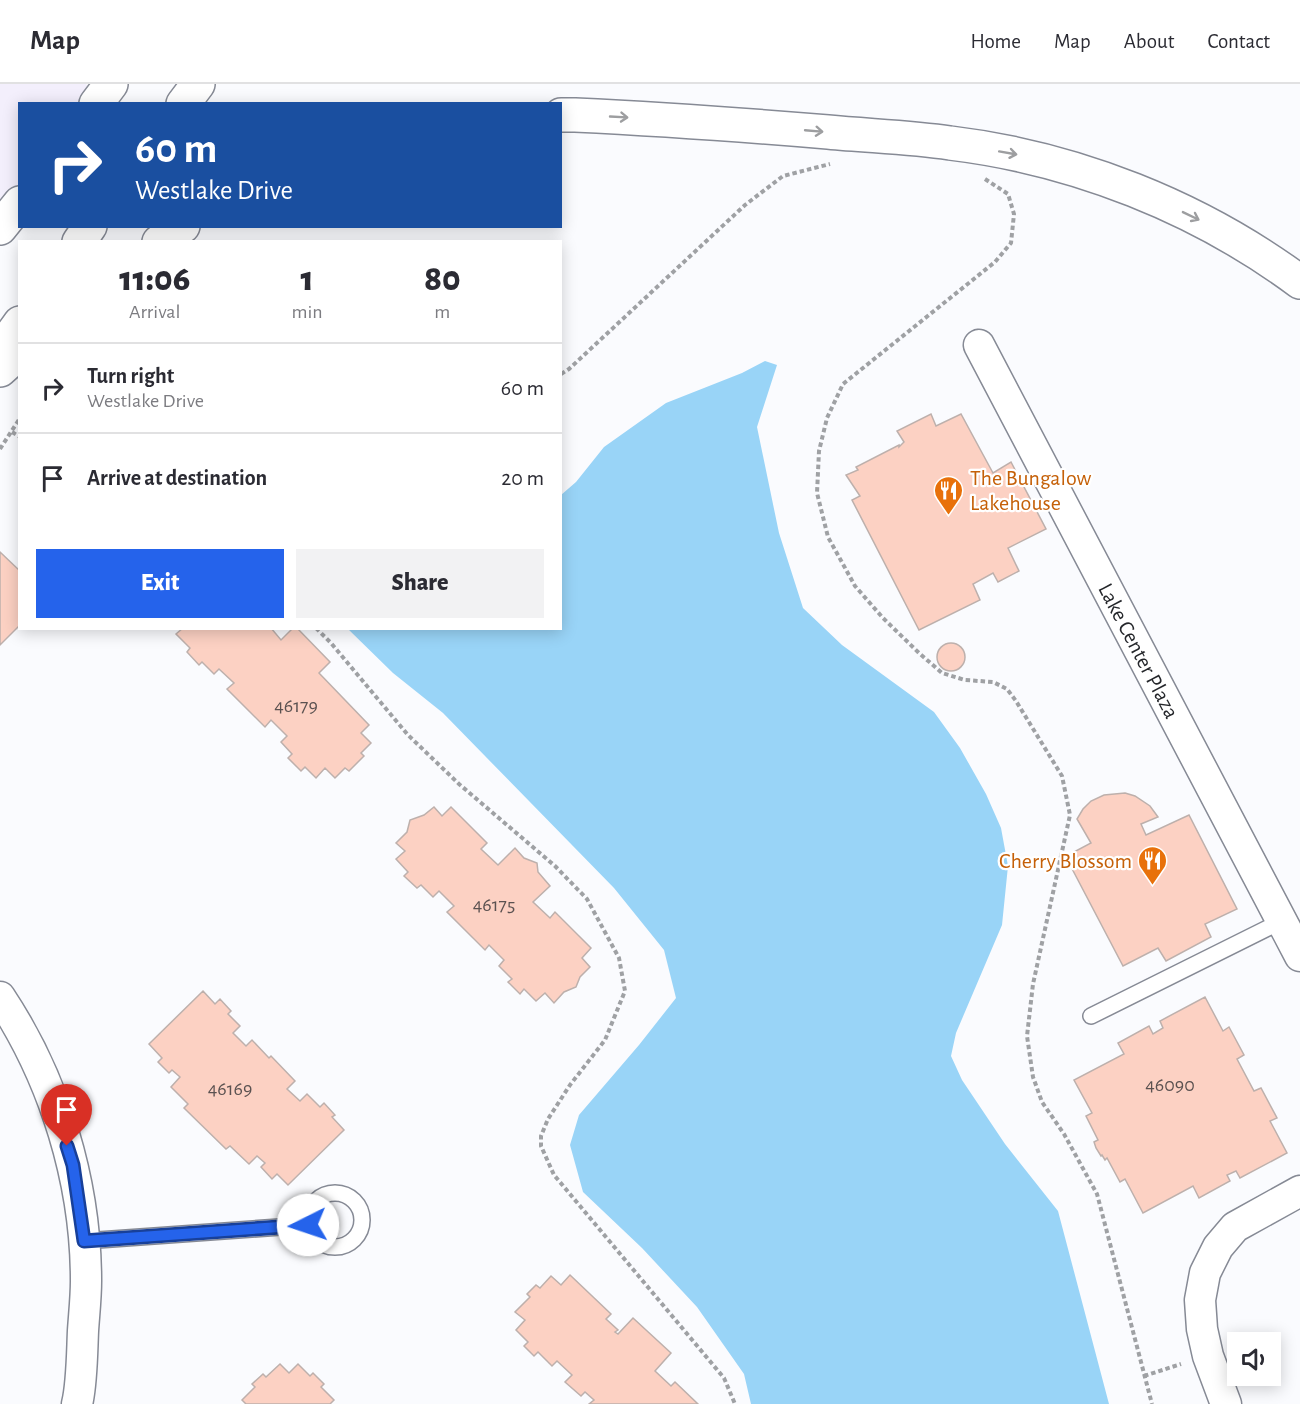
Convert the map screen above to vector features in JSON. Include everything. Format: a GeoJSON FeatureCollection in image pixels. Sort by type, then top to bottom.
{"type":"FeatureCollection","features":[{"type":"Feature","properties":{"kind":"main road"},"geometry":{"type":"LineString","coordinates":[[98,102],[111,84]]}},
{"type":"Feature","properties":{"kind":"main road"},"geometry":{"type":"LineString","coordinates":[[184,102],[198,84]]}},
{"type":"Feature","properties":{"kind":"main road"},"geometry":{"type":"LineString","coordinates":[[562,115],[719,123],[951,143],[1016,154],[1092,174],[1154,198],[1224,233],[1300,282]]}},
{"type":"Feature","properties":{"kind":"main road"},"geometry":{"type":"LineString","coordinates":[[0,228],[18,206]]}},
{"type":"Feature","properties":{"kind":"main road"},"geometry":{"type":"LineString","coordinates":[[162,240],[180,228]]}},
{"type":"Feature","properties":{"kind":"main road"},"geometry":{"type":"LineString","coordinates":[[0,351],[18,327]]}},
{"type":"Feature","properties":{"kind":"main road"},"geometry":{"type":"LineString","coordinates":[[0,370],[18,354]]}},
{"type":"Feature","properties":{"kind":"street","name":"Lake Center Plaza"},"geometry":{"type":"LineString","coordinates":[[979,345],[1300,956]]}},
{"type":"Feature","properties":{"kind":"street"},"geometry":{"type":"LineString","coordinates":[[0,997],[13,1017],[40,1071],[56,1108],[73,1165],[84,1241],[86,1282],[77,1404]]}},
{"type":"Feature","properties":{"kind":"street"},"geometry":{"type":"LineString","coordinates":[[1226,1404],[1208,1356],[1202,1329],[1200,1300],[1205,1273],[1218,1247],[1235,1227],[1300,1191]]}},
{"type":"Feature","properties":{"kind":"lane"},"geometry":{"type":"LineString","coordinates":[[1090,1016],[1282,921]]}},
{"type":"Feature","properties":{"kind":"lane"},"geometry":{"type":"LineString","coordinates":[[84,1241],[308,1225]]}},
{"type":"Feature","properties":{"kind":"path"},"geometry":{"type":"LineString","coordinates":[[562,373],[746,205],[783,176],[833,163]]}},
{"type":"Feature","properties":{"kind":"path"},"geometry":{"type":"LineString","coordinates":[[984,179],[1008,194],[1014,214],[1011,243],[995,262],[843,384],[827,418],[819,451],[817,493],[828,537],[855,586],[883,618],[942,673],[964,680],[993,682],[1007,688],[1062,776],[1070,815],[1033,984],[1027,1036],[1033,1077],[1042,1102],[1064,1134],[1097,1194],[1152,1404]]}},
{"type":"Feature","properties":{"kind":"path"},"geometry":{"type":"LineString","coordinates":[[0,449],[18,422]]}},
{"type":"Feature","properties":{"kind":"path"},"geometry":{"type":"LineString","coordinates":[[12,432],[18,436]]}},
{"type":"Feature","properties":{"kind":"path"},"geometry":{"type":"LineString","coordinates":[[318,630],[408,735],[459,784],[555,866],[587,899],[619,958],[625,991],[605,1040],[570,1085],[548,1119],[541,1136],[541,1146],[554,1175],[724,1378],[735,1404]]}},
{"type":"Feature","properties":{"kind":"path"},"geometry":{"type":"LineString","coordinates":[[1144,1376],[1208,1356]]}},
{"type":"Feature","properties":{"kind":"shaded area"},"geometry":{"type":"Polygon","coordinates":[[[0,84],[86,84],[95,102],[18,102],[18,204],[0,228],[0,84]]]}},
{"type":"Feature","properties":{"kind":"water"},"geometry":{"type":"Polygon","coordinates":[[[765,361],[777,365],[757,427],[779,533],[803,608],[842,645],[934,712],[960,748],[986,794],[1001,828],[1008,866],[1002,925],[956,1033],[951,1056],[962,1080],[1005,1144],[1058,1211],[1109,1404],[751,1404],[744,1374],[697,1307],[642,1248],[583,1192],[570,1145],[579,1115],[676,998],[664,950],[614,888],[443,713],[393,673],[349,630],[562,630],[562,494],[576,482],[604,447],[666,403],[742,373],[765,361]]]}},
{"type":"Feature","properties":{"kind":"building","name":"The Bungalow Lakehouse"},"geometry":{"type":"Polygon","coordinates":[[[931,414],[936,426],[961,414],[993,473],[1011,462],[1046,529],[1008,548],[1019,571],[998,582],[993,573],[973,584],[980,600],[919,630],[852,500],[860,496],[846,475],[858,470],[856,467],[899,445],[899,447],[904,442],[897,431],[931,414]]]}},
{"type":"Feature","properties":{"kind":"building"},"geometry":{"type":"Polygon","coordinates":[[[0,552],[18,569],[18,627],[0,645],[0,552]]]}},
{"type":"Feature","properties":{"kind":"building"},"geometry":{"type":"Polygon","coordinates":[[[181,630],[273,630],[281,640],[291,630],[299,630],[330,662],[319,673],[369,725],[361,733],[371,743],[361,753],[364,756],[349,771],[345,768],[335,778],[325,768],[316,778],[305,767],[301,771],[288,758],[292,754],[281,742],[287,736],[271,720],[265,727],[227,689],[234,683],[219,669],[214,674],[202,662],[199,665],[187,652],[190,648],[176,634],[181,630]]]}},
{"type":"Feature","properties":{"kind":"building"},"geometry":{"type":"Polygon","coordinates":[[[951,643],[961,647],[965,657],[961,667],[951,671],[941,667],[937,657],[941,647],[951,643]]]}},
{"type":"Feature","properties":{"kind":"building","name":"Cherry Blossom"},"geometry":{"type":"Polygon","coordinates":[[[1125,793],[1135,796],[1150,806],[1158,817],[1141,824],[1146,835],[1189,815],[1237,909],[1205,924],[1211,937],[1166,961],[1158,948],[1123,966],[1069,863],[1072,853],[1091,843],[1077,819],[1083,809],[1091,801],[1104,795],[1125,793]]]}},
{"type":"Feature","properties":{"kind":"building"},"geometry":{"type":"Polygon","coordinates":[[[434,807],[442,816],[451,807],[487,843],[481,849],[498,865],[515,848],[524,858],[537,863],[538,872],[550,886],[533,902],[550,918],[555,912],[591,948],[582,958],[590,967],[580,977],[576,987],[564,992],[554,1003],[545,993],[536,1001],[524,989],[520,994],[508,982],[512,979],[499,966],[504,960],[489,945],[485,950],[447,912],[454,906],[439,891],[433,897],[421,885],[417,888],[404,876],[408,872],[396,859],[405,851],[396,843],[407,832],[410,820],[424,815],[434,807]]]}},
{"type":"Feature","properties":{"kind":"building"},"geometry":{"type":"Polygon","coordinates":[[[203,991],[215,1004],[220,999],[231,1011],[228,1014],[240,1026],[233,1033],[246,1046],[252,1040],[295,1081],[287,1089],[300,1101],[307,1094],[320,1107],[324,1103],[335,1115],[332,1117],[344,1130],[288,1185],[277,1174],[272,1179],[261,1167],[265,1163],[257,1156],[249,1164],[230,1146],[226,1149],[184,1108],[188,1104],[171,1087],[180,1077],[172,1070],[169,1073],[158,1062],[162,1058],[149,1044],[203,991]]]}},
{"type":"Feature","properties":{"kind":"building"},"geometry":{"type":"Polygon","coordinates":[[[1205,997],[1223,1031],[1229,1027],[1244,1055],[1237,1059],[1254,1091],[1261,1088],[1277,1118],[1270,1121],[1287,1153],[1240,1178],[1236,1171],[1227,1175],[1230,1181],[1199,1198],[1193,1186],[1143,1213],[1125,1179],[1120,1182],[1107,1158],[1105,1160],[1096,1148],[1094,1142],[1098,1140],[1086,1116],[1092,1113],[1074,1080],[1124,1054],[1118,1043],[1149,1026],[1153,1034],[1163,1028],[1160,1021],[1205,997]]]}},
{"type":"Feature","properties":{"kind":"building"},"geometry":{"type":"Polygon","coordinates":[[[570,1275],[611,1314],[606,1319],[618,1330],[615,1332],[618,1334],[633,1318],[671,1353],[655,1371],[671,1386],[675,1382],[698,1404],[589,1404],[594,1400],[585,1392],[581,1396],[565,1382],[572,1375],[557,1361],[552,1366],[538,1352],[534,1356],[524,1346],[528,1342],[516,1330],[525,1320],[515,1312],[530,1297],[527,1294],[536,1285],[540,1288],[551,1276],[561,1285],[570,1275]]]}},
{"type":"Feature","properties":{"kind":"building"},"geometry":{"type":"Polygon","coordinates":[[[280,1364],[289,1373],[298,1364],[310,1376],[313,1373],[324,1384],[321,1387],[334,1400],[330,1404],[246,1404],[242,1400],[255,1387],[252,1384],[263,1374],[266,1377],[280,1364]]]}},
{"type":"Feature","properties":{"kind":"place","name":"The Bungalow Lakehouse"},"geometry":{"type":"Point","coordinates":[949,516]}},
{"type":"Feature","properties":{"kind":"place","name":"Cherry Blossom"},"geometry":{"type":"Point","coordinates":[1153,886]}},
{"type":"Feature","properties":{"kind":"route"},"geometry":{"type":"LineString","coordinates":[[67,1146],[73,1165],[84,1241],[308,1225]]}}]}
